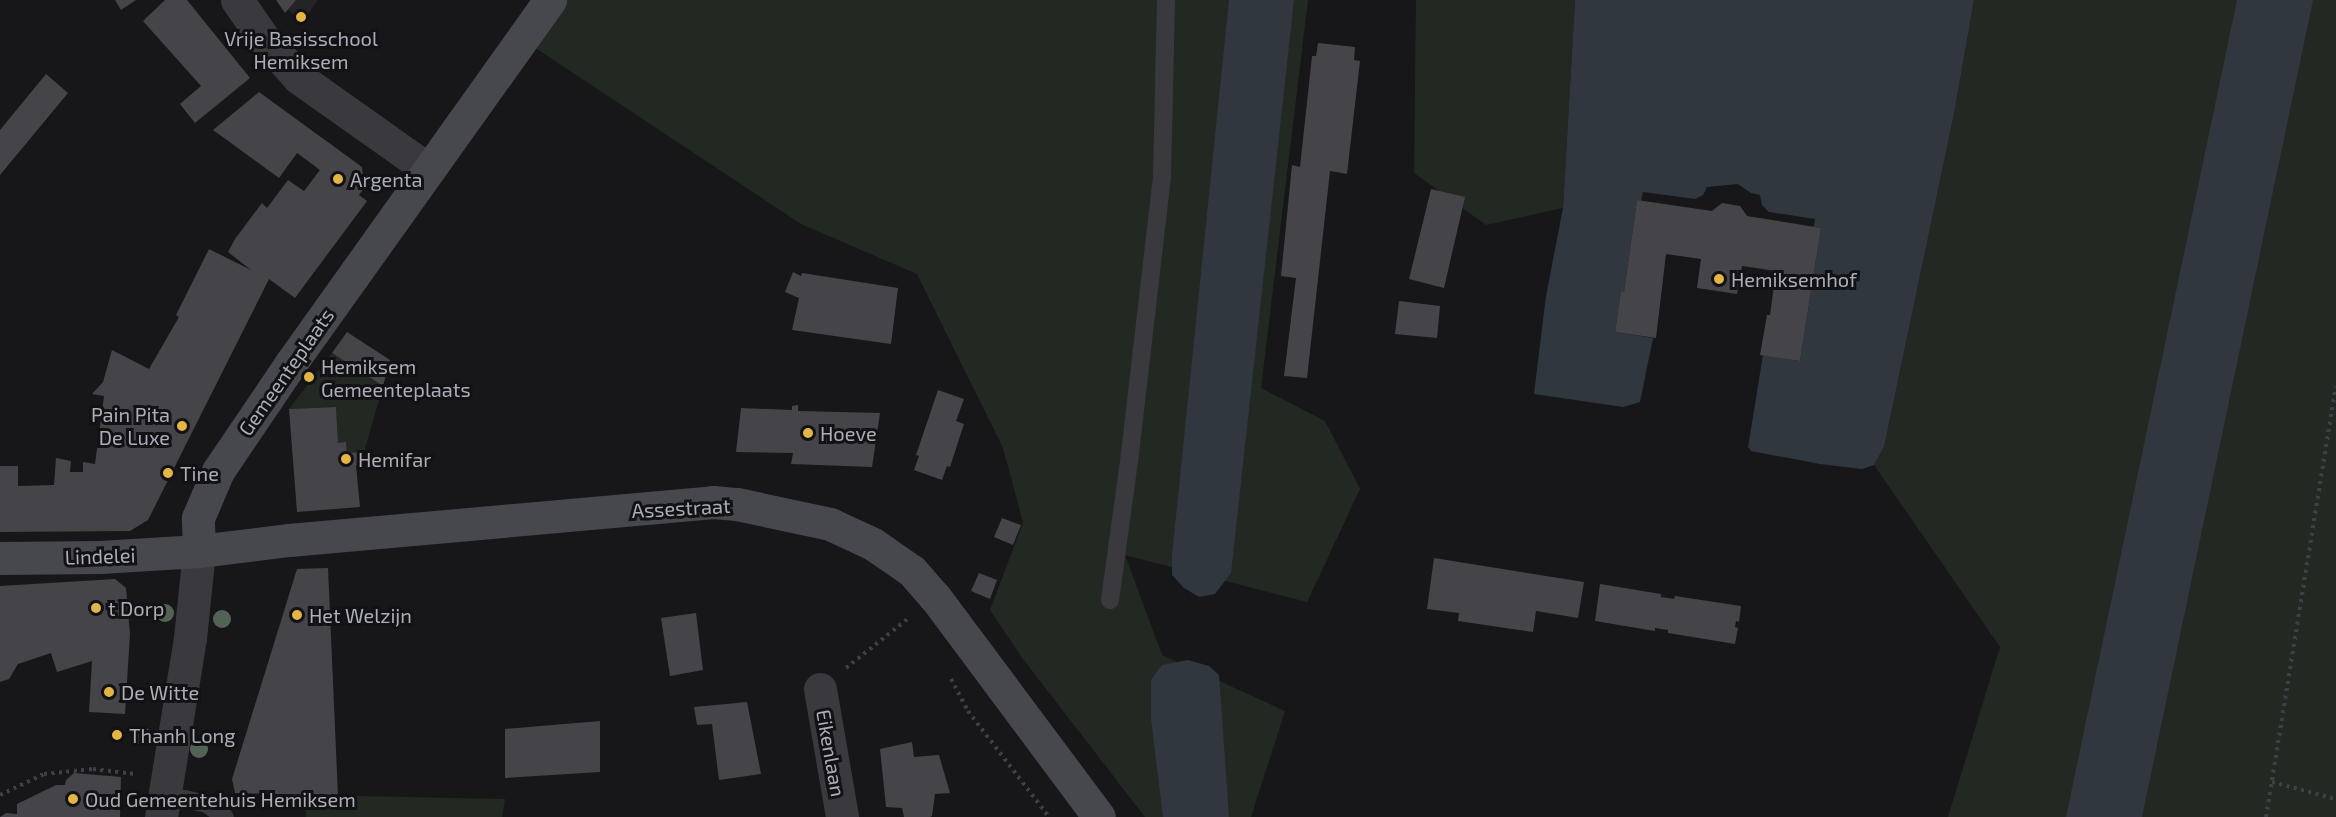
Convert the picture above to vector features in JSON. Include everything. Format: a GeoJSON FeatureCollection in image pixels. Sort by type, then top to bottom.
{"type":"FeatureCollection","features":[{"type":"Feature","properties":{"kind":"street"},"geometry":{"type":"LineString","coordinates":[[237,0],[264,39],[299,78],[429,170]]}},
{"type":"Feature","properties":{"kind":"street","name":"Gemeenteplaats"},"geometry":{"type":"LineString","coordinates":[[164,799],[190,638],[199,551],[198,518],[218,471],[550,0]]}},
{"type":"Feature","properties":{"kind":"street","name":"Assestraat"},"geometry":{"type":"LineString","coordinates":[[199,551],[290,540],[713,502],[738,504],[830,524],[880,549],[912,571],[935,597],[1099,817]]}},
{"type":"Feature","properties":{"kind":"street","name":"Lindelei"},"geometry":{"type":"LineString","coordinates":[[0,558],[100,557],[199,551]]}},
{"type":"Feature","properties":{"kind":"street","name":"Eikenlaan"},"geometry":{"type":"LineString","coordinates":[[820,689],[842,817]]}},
{"type":"Feature","properties":{"kind":"lane"},"geometry":{"type":"LineString","coordinates":[[1110,600],[1129,462],[1162,177],[1166,0]]}},
{"type":"Feature","properties":{"kind":"lane"},"geometry":{"type":"LineString","coordinates":[[164,799],[185,799],[207,804],[225,817]]}},
{"type":"Feature","properties":{"kind":"path"},"geometry":{"type":"LineString","coordinates":[[2266,817],[2336,387]]}},
{"type":"Feature","properties":{"kind":"path"},"geometry":{"type":"LineString","coordinates":[[820,689],[935,597]]}},
{"type":"Feature","properties":{"kind":"path"},"geometry":{"type":"LineString","coordinates":[[901,610],[915,626]]}},
{"type":"Feature","properties":{"kind":"path"},"geometry":{"type":"LineString","coordinates":[[946,669],[968,711],[1049,817]]}},
{"type":"Feature","properties":{"kind":"path"},"geometry":{"type":"LineString","coordinates":[[0,795],[44,774],[93,770],[164,799]]}},
{"type":"Feature","properties":{"kind":"path"},"geometry":{"type":"LineString","coordinates":[[2272,782],[2336,799]]}},
{"type":"Feature","properties":{"kind":"shaded area","name":"Vrije Basisschool Hemiksem"},"geometry":{"type":"Polygon","coordinates":[[[296,0],[318,0],[301,24],[288,9],[296,0]]]}},
{"type":"Feature","properties":{"kind":"shaded area"},"geometry":{"type":"Polygon","coordinates":[[[550,0],[1308,0],[1261,388],[1325,421],[1360,489],[1307,602],[1125,555],[1162,655],[1285,711],[1251,817],[1145,817],[1023,659],[990,610],[1023,523],[1003,448],[917,274],[801,224],[522,39],[550,0]]]}},
{"type":"Feature","properties":{"kind":"shaded area"},"geometry":{"type":"Polygon","coordinates":[[[1229,0],[1294,0],[1231,573],[1215,594],[1199,597],[1184,588],[1172,575],[1172,555],[1229,0]]]}},
{"type":"Feature","properties":{"kind":"shaded area"},"geometry":{"type":"Polygon","coordinates":[[[1416,0],[1575,0],[1563,208],[1486,225],[1414,173],[1416,0]]]}},
{"type":"Feature","properties":{"kind":"shaded area"},"geometry":{"type":"Polygon","coordinates":[[[1575,0],[1974,0],[1954,114],[1884,447],[1874,465],[1862,469],[1820,464],[1751,451],[1748,447],[1763,355],[1800,361],[1821,228],[1814,227],[1815,219],[1769,212],[1762,205],[1760,195],[1751,193],[1738,184],[1707,187],[1703,195],[1695,199],[1643,192],[1641,201],[1637,200],[1624,292],[1621,292],[1615,332],[1653,338],[1640,402],[1623,407],[1534,394],[1546,296],[1563,208],[1575,0]]]}},
{"type":"Feature","properties":{"kind":"shaded area"},"geometry":{"type":"Polygon","coordinates":[[[1974,0],[2336,0],[2336,817],[1948,817],[2000,647],[1874,465],[1884,447],[1954,114],[1974,0]]]}},
{"type":"Feature","properties":{"kind":"shaded area"},"geometry":{"type":"Polygon","coordinates":[[[2237,0],[2313,0],[2142,817],[2066,817],[2237,0]]]}},
{"type":"Feature","properties":{"kind":"shaded area"},"geometry":{"type":"Polygon","coordinates":[[[332,353],[383,386],[364,452],[347,453],[346,443],[338,443],[336,407],[289,409],[332,353]]]}},
{"type":"Feature","properties":{"kind":"shaded area"},"geometry":{"type":"Polygon","coordinates":[[[1188,660],[1209,666],[1219,675],[1229,817],[1163,817],[1151,719],[1151,680],[1162,665],[1188,660]]]}},
{"type":"Feature","properties":{"kind":"shaded area"},"geometry":{"type":"Polygon","coordinates":[[[306,795],[505,799],[502,817],[306,817],[306,795]]]}},
{"type":"Feature","properties":{"kind":"building"},"geometry":{"type":"Polygon","coordinates":[[[115,0],[136,0],[121,10],[115,0]]]}},
{"type":"Feature","properties":{"kind":"building"},"geometry":{"type":"Polygon","coordinates":[[[165,0],[187,0],[250,78],[195,123],[180,104],[201,86],[143,21],[165,0]]]}},
{"type":"Feature","properties":{"kind":"building"},"geometry":{"type":"Polygon","coordinates":[[[276,0],[296,0],[285,13],[276,0]]]}},
{"type":"Feature","properties":{"kind":"building"},"geometry":{"type":"Polygon","coordinates":[[[1318,43],[1355,47],[1354,60],[1360,61],[1347,174],[1330,171],[1307,378],[1284,376],[1296,278],[1281,276],[1292,165],[1300,167],[1312,56],[1316,56],[1318,43]]]}},
{"type":"Feature","properties":{"kind":"building"},"geometry":{"type":"Polygon","coordinates":[[[46,74],[68,93],[0,175],[0,130],[46,74]]]}},
{"type":"Feature","properties":{"kind":"building"},"geometry":{"type":"Polygon","coordinates":[[[259,92],[362,167],[364,188],[359,195],[367,201],[295,298],[269,279],[148,520],[130,531],[0,532],[0,466],[18,466],[18,486],[54,485],[56,458],[71,461],[70,472],[83,472],[83,462],[95,464],[104,396],[92,394],[103,382],[112,350],[149,369],[179,317],[176,315],[209,249],[251,270],[228,252],[235,239],[262,203],[267,208],[288,180],[304,191],[320,170],[297,153],[279,178],[213,130],[259,92]]]}},
{"type":"Feature","properties":{"kind":"building"},"geometry":{"type":"Polygon","coordinates":[[[1431,189],[1465,197],[1444,288],[1409,279],[1431,189]]]}},
{"type":"Feature","properties":{"kind":"building","name":"Hemiksemhof"},"geometry":{"type":"Polygon","coordinates":[[[1637,200],[1712,211],[1722,203],[1740,206],[1747,216],[1821,228],[1800,361],[1760,355],[1767,315],[1770,315],[1776,271],[1742,266],[1737,294],[1697,288],[1701,259],[1666,254],[1656,338],[1615,332],[1621,291],[1624,292],[1637,200]]]}},
{"type":"Feature","properties":{"kind":"building"},"geometry":{"type":"Polygon","coordinates":[[[793,272],[801,276],[802,273],[898,288],[891,344],[792,330],[799,298],[785,292],[793,272]]]}},
{"type":"Feature","properties":{"kind":"building"},"geometry":{"type":"Polygon","coordinates":[[[1399,301],[1440,306],[1437,338],[1395,334],[1399,301]]]}},
{"type":"Feature","properties":{"kind":"building"},"geometry":{"type":"Polygon","coordinates":[[[347,332],[390,360],[383,386],[332,353],[347,332]]]}},
{"type":"Feature","properties":{"kind":"building"},"geometry":{"type":"Polygon","coordinates":[[[938,390],[964,399],[956,421],[964,424],[950,467],[947,466],[942,480],[914,470],[919,456],[916,455],[938,390]]]}},
{"type":"Feature","properties":{"kind":"building","name":"Hoeve"},"geometry":{"type":"Polygon","coordinates":[[[798,405],[798,411],[880,413],[872,467],[791,464],[793,453],[736,452],[741,408],[792,410],[792,406],[798,405]]]}},
{"type":"Feature","properties":{"kind":"building","name":"Hemifar"},"geometry":{"type":"Polygon","coordinates":[[[336,407],[338,443],[346,442],[347,453],[364,452],[361,465],[356,465],[360,507],[297,512],[289,409],[336,407]]]}},
{"type":"Feature","properties":{"kind":"building"},"geometry":{"type":"Polygon","coordinates":[[[1002,518],[1021,525],[1013,545],[994,537],[1002,518]]]}},
{"type":"Feature","properties":{"kind":"building"},"geometry":{"type":"Polygon","coordinates":[[[1434,558],[1584,582],[1578,618],[1536,611],[1533,632],[1458,621],[1459,613],[1427,609],[1434,558]]]}},
{"type":"Feature","properties":{"kind":"building"},"geometry":{"type":"Polygon","coordinates":[[[328,568],[338,796],[235,793],[232,779],[297,569],[328,568]]]}},
{"type":"Feature","properties":{"kind":"building"},"geometry":{"type":"Polygon","coordinates":[[[979,573],[997,580],[990,599],[971,591],[979,573]]]}},
{"type":"Feature","properties":{"kind":"building"},"geometry":{"type":"Polygon","coordinates":[[[115,579],[126,588],[130,634],[125,714],[89,712],[92,661],[57,672],[51,653],[18,664],[9,679],[0,682],[0,586],[115,579]]]}},
{"type":"Feature","properties":{"kind":"building"},"geometry":{"type":"Polygon","coordinates":[[[1600,584],[1661,594],[1661,597],[1674,599],[1675,596],[1741,606],[1739,622],[1736,621],[1735,627],[1738,628],[1735,644],[1668,633],[1668,630],[1655,628],[1655,631],[1595,621],[1600,584]]]}},
{"type":"Feature","properties":{"kind":"building"},"geometry":{"type":"Polygon","coordinates":[[[696,613],[703,670],[670,676],[661,618],[696,613]]]}},
{"type":"Feature","properties":{"kind":"building"},"geometry":{"type":"Polygon","coordinates":[[[747,702],[761,774],[719,780],[712,724],[697,725],[694,707],[747,702]]]}},
{"type":"Feature","properties":{"kind":"building"},"geometry":{"type":"Polygon","coordinates":[[[600,721],[600,772],[505,778],[505,729],[600,721]]]}},
{"type":"Feature","properties":{"kind":"building"},"geometry":{"type":"Polygon","coordinates":[[[912,742],[914,757],[939,755],[950,793],[935,794],[930,817],[904,817],[902,808],[886,807],[880,749],[912,742]]]}},
{"type":"Feature","properties":{"kind":"building","name":"Oud Gemeentehuis Hemiksem"},"geometry":{"type":"Polygon","coordinates":[[[74,773],[121,777],[120,817],[0,817],[6,813],[17,814],[17,804],[56,785],[65,785],[66,780],[74,773]]]}},
{"type":"Feature","properties":{"kind":"place","name":"Vrije Basisschool Hemiksem"},"geometry":{"type":"Point","coordinates":[301,17]}},
{"type":"Feature","properties":{"kind":"place","name":"Argenta"},"geometry":{"type":"Point","coordinates":[338,179]}},
{"type":"Feature","properties":{"kind":"place","name":"Hemiksemhof"},"geometry":{"type":"Point","coordinates":[1719,279]}},
{"type":"Feature","properties":{"kind":"place","name":"Hemiksem Gemeenteplaats"},"geometry":{"type":"Point","coordinates":[309,377]}},
{"type":"Feature","properties":{"kind":"place","name":"Pain Pita De Luxe"},"geometry":{"type":"Point","coordinates":[182,426]}},
{"type":"Feature","properties":{"kind":"place","name":"Hoeve"},"geometry":{"type":"Point","coordinates":[808,433]}},
{"type":"Feature","properties":{"kind":"place","name":"Hemifar"},"geometry":{"type":"Point","coordinates":[346,459]}},
{"type":"Feature","properties":{"kind":"place","name":"Tine"},"geometry":{"type":"Point","coordinates":[168,473]}},
{"type":"Feature","properties":{"kind":"place","name":"t Dorp"},"geometry":{"type":"Point","coordinates":[96,608]}},
{"type":"Feature","properties":{"kind":"place","name":"Het Welzijn"},"geometry":{"type":"Point","coordinates":[297,615]}},
{"type":"Feature","properties":{"kind":"place","name":"De Witte"},"geometry":{"type":"Point","coordinates":[109,692]}},
{"type":"Feature","properties":{"kind":"place","name":"Thanh Long"},"geometry":{"type":"Point","coordinates":[117,735]}},
{"type":"Feature","properties":{"kind":"place","name":"Oud Gemeentehuis Hemiksem"},"geometry":{"type":"Point","coordinates":[73,799]}}]}
